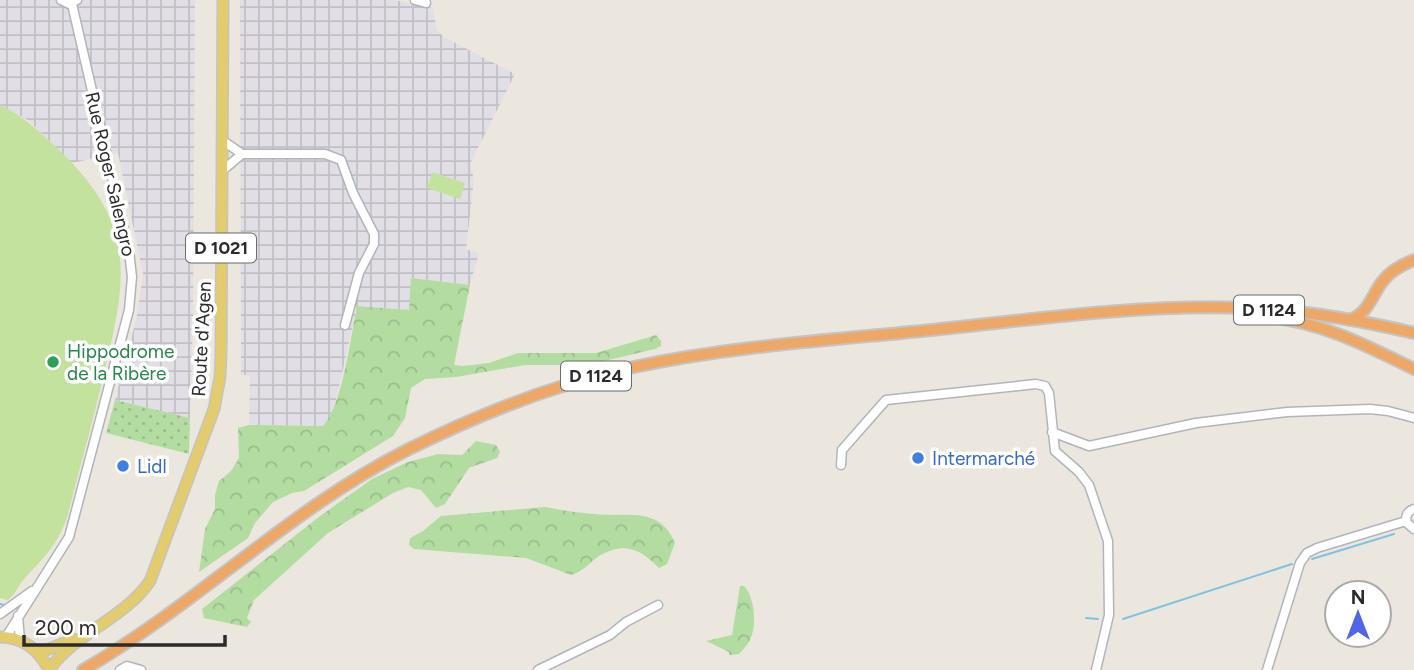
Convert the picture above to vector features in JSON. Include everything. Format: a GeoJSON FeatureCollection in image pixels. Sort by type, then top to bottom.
{"type":"FeatureCollection","features":[{"type":"Feature","properties":{"kind":"highway"},"geometry":{"type":"LineString","coordinates":[[1349,320],[1363,314],[1388,274],[1402,264],[1414,260]]}},
{"type":"Feature","properties":{"kind":"highway"},"geometry":{"type":"LineString","coordinates":[[1188,307],[1199,313],[1251,315],[1313,325],[1359,342],[1414,369]]}},
{"type":"Feature","properties":{"kind":"highway","name":"D 1124"},"geometry":{"type":"LineString","coordinates":[[82,670],[132,639],[296,518],[405,451],[464,422],[537,394],[631,368],[713,353],[1083,314],[1188,307],[1247,308],[1349,320],[1414,333]]}},
{"type":"Feature","properties":{"kind":"main road","name":"Route d'Agen"},"geometry":{"type":"LineString","coordinates":[[49,670],[64,651],[123,610],[150,581],[214,409],[221,355],[223,0]]}},
{"type":"Feature","properties":{"kind":"main road","name":"Route d'Agen"},"geometry":{"type":"LineString","coordinates":[[39,653],[84,635]]}},
{"type":"Feature","properties":{"kind":"main road"},"geometry":{"type":"LineString","coordinates":[[3,637],[20,640],[39,653],[49,670]]}},
{"type":"Feature","properties":{"kind":"street"},"geometry":{"type":"LineString","coordinates":[[61,0],[66,4],[74,2]]}},
{"type":"Feature","properties":{"kind":"street"},"geometry":{"type":"LineString","coordinates":[[415,0],[426,3]]}},
{"type":"Feature","properties":{"kind":"street","name":"Rue Roger Salengro"},"geometry":{"type":"LineString","coordinates":[[3,637],[63,548],[74,523],[132,291],[130,251],[74,2]]}},
{"type":"Feature","properties":{"kind":"street"},"geometry":{"type":"LineString","coordinates":[[222,140],[242,154],[325,154],[334,156],[344,166],[353,193],[374,234],[374,244],[359,274],[345,325]]}},
{"type":"Feature","properties":{"kind":"street"},"geometry":{"type":"LineString","coordinates":[[222,171],[242,154]]}},
{"type":"Feature","properties":{"kind":"street"},"geometry":{"type":"LineString","coordinates":[[841,465],[842,450],[880,404],[893,398],[1043,384],[1049,393],[1055,451],[1082,475],[1089,485],[1108,541],[1109,615],[1096,670]]}},
{"type":"Feature","properties":{"kind":"street"},"geometry":{"type":"LineString","coordinates":[[1052,432],[1089,446],[1207,421],[1291,412],[1370,409],[1414,418]]}},
{"type":"Feature","properties":{"kind":"street"},"geometry":{"type":"LineString","coordinates":[[1406,521],[1407,514],[1414,509]]}},
{"type":"Feature","properties":{"kind":"street"},"geometry":{"type":"LineString","coordinates":[[1406,521],[1414,529]]}},
{"type":"Feature","properties":{"kind":"street"},"geometry":{"type":"LineString","coordinates":[[1267,670],[1298,569],[1307,553],[1406,521]]}},
{"type":"Feature","properties":{"kind":"street"},"geometry":{"type":"LineString","coordinates":[[0,614],[34,590]]}},
{"type":"Feature","properties":{"kind":"street"},"geometry":{"type":"LineString","coordinates":[[538,670],[610,635],[626,622],[658,605]]}},
{"type":"Feature","properties":{"kind":"street"},"geometry":{"type":"LineString","coordinates":[[18,616],[20,640]]}},
{"type":"Feature","properties":{"kind":"street"},"geometry":{"type":"LineString","coordinates":[[120,670],[127,666],[141,670]]}},
{"type":"Feature","properties":{"kind":"shaded area"},"geometry":{"type":"Polygon","coordinates":[[[0,0],[195,0],[190,418],[115,400],[137,316],[143,274],[118,153],[72,163],[28,120],[0,105],[0,0]]]}},
{"type":"Feature","properties":{"kind":"shaded area"},"geometry":{"type":"Polygon","coordinates":[[[240,0],[395,0],[433,8],[437,31],[444,37],[515,74],[470,164],[474,180],[466,249],[479,253],[470,285],[411,278],[410,310],[357,306],[337,396],[330,419],[323,426],[249,425],[250,376],[241,374],[240,0]]]}},
{"type":"Feature","properties":{"kind":"green space","name":"Hippodrome de la Ribère"},"geometry":{"type":"Polygon","coordinates":[[[0,105],[17,114],[38,131],[85,177],[111,220],[121,268],[112,339],[67,518],[49,551],[8,600],[0,598],[0,105]]]}},
{"type":"Feature","properties":{"kind":"green space"},"geometry":{"type":"Polygon","coordinates":[[[432,172],[465,183],[460,199],[427,188],[432,172]]]}},
{"type":"Feature","properties":{"kind":"green space"},"geometry":{"type":"Polygon","coordinates":[[[411,278],[470,285],[454,365],[489,363],[518,353],[596,353],[656,335],[661,346],[587,365],[525,365],[456,377],[425,379],[411,388],[405,418],[393,436],[304,491],[292,493],[273,502],[255,523],[248,538],[199,572],[205,529],[215,509],[219,481],[231,471],[239,458],[238,428],[249,425],[323,426],[330,417],[341,387],[357,306],[409,310],[411,278]]]}},
{"type":"Feature","properties":{"kind":"green space"},"geometry":{"type":"Polygon","coordinates":[[[115,400],[190,418],[189,454],[106,433],[115,400]]]}},
{"type":"Feature","properties":{"kind":"green space"},"geometry":{"type":"Polygon","coordinates":[[[476,441],[496,445],[500,452],[497,458],[469,468],[445,504],[436,508],[421,490],[408,487],[393,493],[328,533],[254,600],[247,618],[251,622],[247,627],[204,618],[202,609],[320,516],[372,479],[408,462],[438,454],[462,455],[476,441]]]}},
{"type":"Feature","properties":{"kind":"green space"},"geometry":{"type":"Polygon","coordinates":[[[545,507],[582,513],[651,518],[668,531],[675,543],[667,564],[659,568],[639,552],[624,548],[608,551],[571,575],[526,558],[414,549],[409,545],[410,538],[441,516],[545,507]]]}},
{"type":"Feature","properties":{"kind":"green space"},"geometry":{"type":"Polygon","coordinates":[[[740,586],[744,586],[751,597],[754,627],[750,640],[739,654],[729,655],[729,652],[706,641],[732,635],[740,586]]]}},
{"type":"Feature","properties":{"kind":"waterway"},"geometry":{"type":"LineString","coordinates":[[1312,559],[1394,534]]}},
{"type":"Feature","properties":{"kind":"waterway"},"geometry":{"type":"LineString","coordinates":[[1123,619],[1292,564]]}},
{"type":"Feature","properties":{"kind":"waterway"},"geometry":{"type":"LineString","coordinates":[[0,604],[4,605]]}},
{"type":"Feature","properties":{"kind":"waterway"},"geometry":{"type":"LineString","coordinates":[[1086,618],[1098,619]]}},
{"type":"Feature","properties":{"kind":"place","name":"Hippodrome de la Ribère"},"geometry":{"type":"Point","coordinates":[53,362]}},
{"type":"Feature","properties":{"kind":"place","name":"Intermarché"},"geometry":{"type":"Point","coordinates":[918,458]}},
{"type":"Feature","properties":{"kind":"place","name":"Lidl"},"geometry":{"type":"Point","coordinates":[123,466]}}]}
